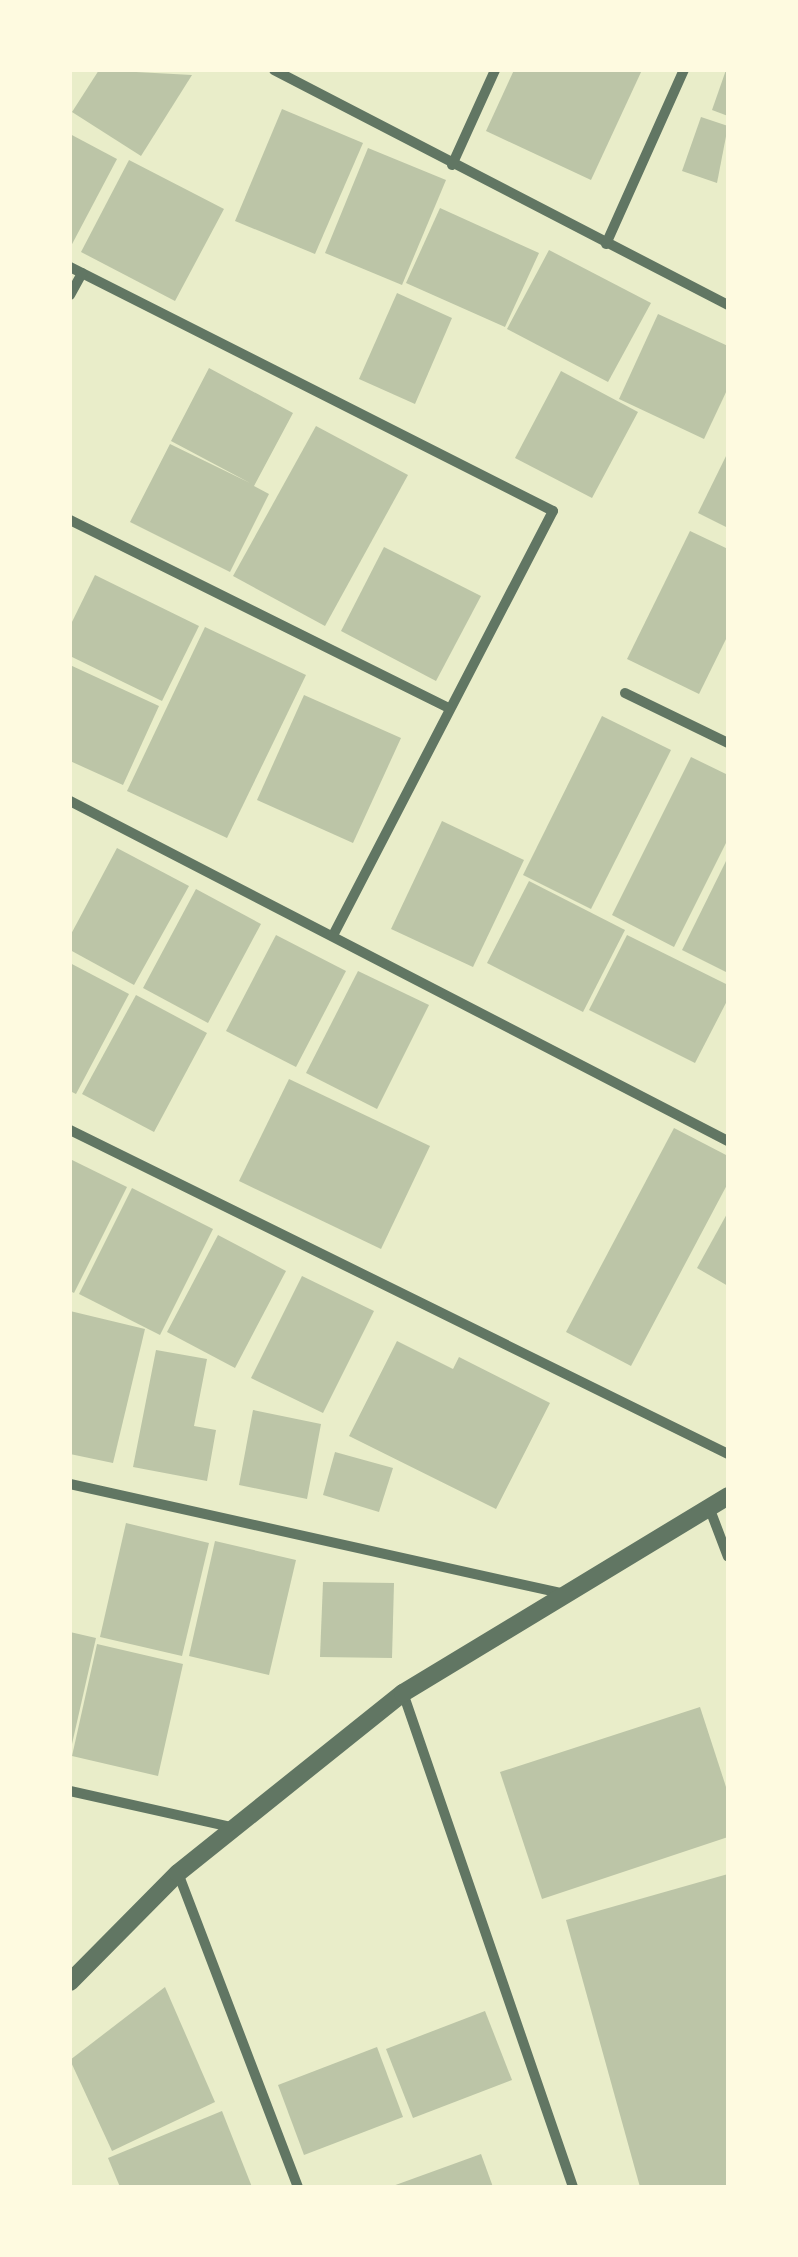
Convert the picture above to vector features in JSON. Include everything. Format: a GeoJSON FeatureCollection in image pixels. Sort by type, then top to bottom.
{"type":"FeatureCollection","features":[{"type":"Feature","properties":{"kind":"street"},"geometry":{"type":"LineString","coordinates":[[274,70],[728,305]]}},
{"type":"Feature","properties":{"kind":"street"},"geometry":{"type":"LineString","coordinates":[[452,164],[495,70]]}},
{"type":"Feature","properties":{"kind":"street"},"geometry":{"type":"LineString","coordinates":[[606,244],[684,70]]}},
{"type":"Feature","properties":{"kind":"street"},"geometry":{"type":"LineString","coordinates":[[70,267],[553,511],[334,934]]}},
{"type":"Feature","properties":{"kind":"street"},"geometry":{"type":"LineString","coordinates":[[70,295],[82,273]]}},
{"type":"Feature","properties":{"kind":"street"},"geometry":{"type":"LineString","coordinates":[[70,520],[448,708]]}},
{"type":"Feature","properties":{"kind":"street"},"geometry":{"type":"LineString","coordinates":[[625,693],[728,743]]}},
{"type":"Feature","properties":{"kind":"street"},"geometry":{"type":"LineString","coordinates":[[70,801],[334,934],[728,1141]]}},
{"type":"Feature","properties":{"kind":"street"},"geometry":{"type":"LineString","coordinates":[[70,1130],[728,1454]]}},
{"type":"Feature","properties":{"kind":"street"},"geometry":{"type":"LineString","coordinates":[[70,1484],[566,1594]]}},
{"type":"Feature","properties":{"kind":"street"},"geometry":{"type":"LineString","coordinates":[[70,1982],[178,1873],[403,1693],[728,1496]]}},
{"type":"Feature","properties":{"kind":"street"},"geometry":{"type":"LineString","coordinates":[[709,1507],[728,1557]]}},
{"type":"Feature","properties":{"kind":"street"},"geometry":{"type":"LineString","coordinates":[[403,1693],[573,2187]]}},
{"type":"Feature","properties":{"kind":"street"},"geometry":{"type":"LineString","coordinates":[[70,1790],[236,1828]]}},
{"type":"Feature","properties":{"kind":"street"},"geometry":{"type":"LineString","coordinates":[[178,1873],[298,2187]]}},
{"type":"Feature","properties":{"kind":"building"},"geometry":{"type":"Polygon","coordinates":[[[99,70],[192,75],[141,156],[72,112],[99,70]]]}},
{"type":"Feature","properties":{"kind":"building"},"geometry":{"type":"Polygon","coordinates":[[[514,70],[642,70],[591,180],[486,131],[514,70]]]}},
{"type":"Feature","properties":{"kind":"building"},"geometry":{"type":"Polygon","coordinates":[[[728,70],[728,116],[712,110],[728,70]]]}},
{"type":"Feature","properties":{"kind":"building"},"geometry":{"type":"Polygon","coordinates":[[[282,109],[363,143],[315,254],[235,221],[282,109]]]}},
{"type":"Feature","properties":{"kind":"building"},"geometry":{"type":"Polygon","coordinates":[[[701,117],[728,126],[717,183],[682,171],[701,117]]]}},
{"type":"Feature","properties":{"kind":"building"},"geometry":{"type":"Polygon","coordinates":[[[70,134],[117,159],[70,248],[70,134]]]}},
{"type":"Feature","properties":{"kind":"building"},"geometry":{"type":"Polygon","coordinates":[[[368,148],[446,180],[402,285],[325,253],[368,148]]]}},
{"type":"Feature","properties":{"kind":"building"},"geometry":{"type":"Polygon","coordinates":[[[129,160],[224,209],[175,301],[81,252],[129,160]]]}},
{"type":"Feature","properties":{"kind":"building"},"geometry":{"type":"Polygon","coordinates":[[[440,208],[539,253],[505,327],[406,283],[440,208]]]}},
{"type":"Feature","properties":{"kind":"building"},"geometry":{"type":"Polygon","coordinates":[[[549,250],[651,303],[608,382],[507,329],[549,250]]]}},
{"type":"Feature","properties":{"kind":"building"},"geometry":{"type":"Polygon","coordinates":[[[397,293],[452,318],[415,404],[359,379],[397,293]]]}},
{"type":"Feature","properties":{"kind":"building"},"geometry":{"type":"Polygon","coordinates":[[[658,314],[728,346],[728,388],[704,439],[619,399],[658,314]]]}},
{"type":"Feature","properties":{"kind":"building"},"geometry":{"type":"Polygon","coordinates":[[[209,368],[293,413],[254,486],[269,494],[230,572],[130,522],[170,444],[250,483],[171,441],[209,368]]]}},
{"type":"Feature","properties":{"kind":"building"},"geometry":{"type":"Polygon","coordinates":[[[561,371],[638,412],[592,498],[515,458],[561,371]]]}},
{"type":"Feature","properties":{"kind":"building"},"geometry":{"type":"Polygon","coordinates":[[[316,426],[408,475],[325,626],[233,576],[316,426]]]}},
{"type":"Feature","properties":{"kind":"building"},"geometry":{"type":"Polygon","coordinates":[[[728,452],[728,528],[698,513],[728,452]]]}},
{"type":"Feature","properties":{"kind":"building"},"geometry":{"type":"Polygon","coordinates":[[[690,531],[728,549],[728,635],[699,694],[627,659],[690,531]]]}},
{"type":"Feature","properties":{"kind":"building"},"geometry":{"type":"Polygon","coordinates":[[[384,547],[481,596],[436,681],[341,631],[384,547]]]}},
{"type":"Feature","properties":{"kind":"building"},"geometry":{"type":"Polygon","coordinates":[[[95,575],[199,626],[162,701],[70,656],[70,626],[95,575]]]}},
{"type":"Feature","properties":{"kind":"building"},"geometry":{"type":"Polygon","coordinates":[[[205,627],[306,675],[227,838],[127,791],[205,627]]]}},
{"type":"Feature","properties":{"kind":"building"},"geometry":{"type":"Polygon","coordinates":[[[70,665],[159,706],[123,785],[70,761],[70,665]]]}},
{"type":"Feature","properties":{"kind":"building"},"geometry":{"type":"Polygon","coordinates":[[[304,695],[401,738],[353,843],[257,800],[304,695]]]}},
{"type":"Feature","properties":{"kind":"building"},"geometry":{"type":"Polygon","coordinates":[[[602,716],[671,750],[591,909],[523,875],[602,716]]]}},
{"type":"Feature","properties":{"kind":"building"},"geometry":{"type":"Polygon","coordinates":[[[691,757],[728,775],[728,839],[674,947],[612,915],[691,757]]]}},
{"type":"Feature","properties":{"kind":"building"},"geometry":{"type":"Polygon","coordinates":[[[442,821],[524,860],[473,967],[391,929],[442,821]]]}},
{"type":"Feature","properties":{"kind":"building"},"geometry":{"type":"Polygon","coordinates":[[[117,848],[189,886],[134,985],[70,950],[70,936],[117,848]]]}},
{"type":"Feature","properties":{"kind":"building"},"geometry":{"type":"Polygon","coordinates":[[[728,857],[728,973],[682,950],[728,857]]]}},
{"type":"Feature","properties":{"kind":"building"},"geometry":{"type":"Polygon","coordinates":[[[529,881],[625,930],[583,1012],[487,963],[529,881]]]}},
{"type":"Feature","properties":{"kind":"building"},"geometry":{"type":"Polygon","coordinates":[[[196,889],[261,924],[208,1023],[143,988],[196,889]]]}},
{"type":"Feature","properties":{"kind":"building"},"geometry":{"type":"Polygon","coordinates":[[[276,935],[346,971],[296,1067],[226,1031],[276,935]]]}},
{"type":"Feature","properties":{"kind":"building"},"geometry":{"type":"Polygon","coordinates":[[[627,935],[728,985],[728,999],[695,1063],[589,1010],[627,935]]]}},
{"type":"Feature","properties":{"kind":"building"},"geometry":{"type":"Polygon","coordinates":[[[70,963],[129,994],[76,1094],[70,1091],[70,963]]]}},
{"type":"Feature","properties":{"kind":"building"},"geometry":{"type":"Polygon","coordinates":[[[358,971],[429,1005],[377,1109],[306,1073],[358,971]]]}},
{"type":"Feature","properties":{"kind":"building"},"geometry":{"type":"Polygon","coordinates":[[[136,995],[207,1033],[154,1132],[82,1094],[136,995]]]}},
{"type":"Feature","properties":{"kind":"building"},"geometry":{"type":"Polygon","coordinates":[[[289,1079],[430,1146],[381,1249],[239,1181],[289,1079]]]}},
{"type":"Feature","properties":{"kind":"building"},"geometry":{"type":"Polygon","coordinates":[[[674,1128],[728,1156],[728,1183],[631,1366],[566,1332],[674,1128]]]}},
{"type":"Feature","properties":{"kind":"building"},"geometry":{"type":"Polygon","coordinates":[[[70,1159],[127,1187],[74,1293],[70,1291],[70,1159]]]}},
{"type":"Feature","properties":{"kind":"building"},"geometry":{"type":"Polygon","coordinates":[[[132,1188],[213,1229],[160,1335],[79,1294],[132,1188]]]}},
{"type":"Feature","properties":{"kind":"building"},"geometry":{"type":"Polygon","coordinates":[[[728,1212],[728,1286],[697,1268],[728,1212]]]}},
{"type":"Feature","properties":{"kind":"building"},"geometry":{"type":"Polygon","coordinates":[[[218,1235],[286,1271],[235,1368],[167,1332],[218,1235]]]}},
{"type":"Feature","properties":{"kind":"building"},"geometry":{"type":"Polygon","coordinates":[[[302,1276],[374,1311],[323,1413],[251,1378],[302,1276]]]}},
{"type":"Feature","properties":{"kind":"building"},"geometry":{"type":"Polygon","coordinates":[[[70,1311],[145,1329],[113,1463],[70,1454],[70,1311]]]}},
{"type":"Feature","properties":{"kind":"building"},"geometry":{"type":"Polygon","coordinates":[[[397,1341],[453,1369],[459,1357],[550,1403],[496,1509],[349,1436],[397,1341]]]}},
{"type":"Feature","properties":{"kind":"building"},"geometry":{"type":"Polygon","coordinates":[[[156,1350],[207,1359],[194,1426],[216,1430],[207,1481],[133,1467],[156,1350]]]}},
{"type":"Feature","properties":{"kind":"building"},"geometry":{"type":"Polygon","coordinates":[[[253,1410],[321,1424],[307,1499],[239,1485],[253,1410]]]}},
{"type":"Feature","properties":{"kind":"building"},"geometry":{"type":"Polygon","coordinates":[[[335,1452],[393,1468],[379,1512],[323,1495],[335,1452]]]}},
{"type":"Feature","properties":{"kind":"building"},"geometry":{"type":"Polygon","coordinates":[[[126,1523],[209,1543],[182,1656],[100,1637],[126,1523]]]}},
{"type":"Feature","properties":{"kind":"building"},"geometry":{"type":"Polygon","coordinates":[[[215,1541],[296,1560],[269,1675],[189,1656],[215,1541]]]}},
{"type":"Feature","properties":{"kind":"building"},"geometry":{"type":"Polygon","coordinates":[[[323,1582],[394,1583],[392,1658],[320,1657],[323,1582]]]}},
{"type":"Feature","properties":{"kind":"building"},"geometry":{"type":"Polygon","coordinates":[[[70,1632],[96,1638],[72,1744],[70,1744],[70,1632]]]}},
{"type":"Feature","properties":{"kind":"building"},"geometry":{"type":"Polygon","coordinates":[[[97,1644],[183,1664],[158,1776],[72,1756],[97,1644]]]}},
{"type":"Feature","properties":{"kind":"building"},"geometry":{"type":"Polygon","coordinates":[[[700,1707],[728,1793],[728,1837],[542,1899],[500,1772],[700,1707]]]}},
{"type":"Feature","properties":{"kind":"building"},"geometry":{"type":"Polygon","coordinates":[[[728,1874],[728,2187],[640,2187],[566,1920],[728,1874]]]}},
{"type":"Feature","properties":{"kind":"building"},"geometry":{"type":"Polygon","coordinates":[[[165,1987],[215,2102],[112,2151],[70,2060],[165,1987]]]}},
{"type":"Feature","properties":{"kind":"building"},"geometry":{"type":"Polygon","coordinates":[[[485,2011],[512,2080],[413,2118],[386,2049],[485,2011]]]}},
{"type":"Feature","properties":{"kind":"building"},"geometry":{"type":"Polygon","coordinates":[[[377,2047],[403,2117],[304,2155],[278,2085],[377,2047]]]}},
{"type":"Feature","properties":{"kind":"building"},"geometry":{"type":"Polygon","coordinates":[[[222,2111],[252,2187],[120,2187],[108,2158],[222,2111]]]}},
{"type":"Feature","properties":{"kind":"building"},"geometry":{"type":"Polygon","coordinates":[[[481,2154],[493,2187],[390,2187],[481,2154]]]}}]}
